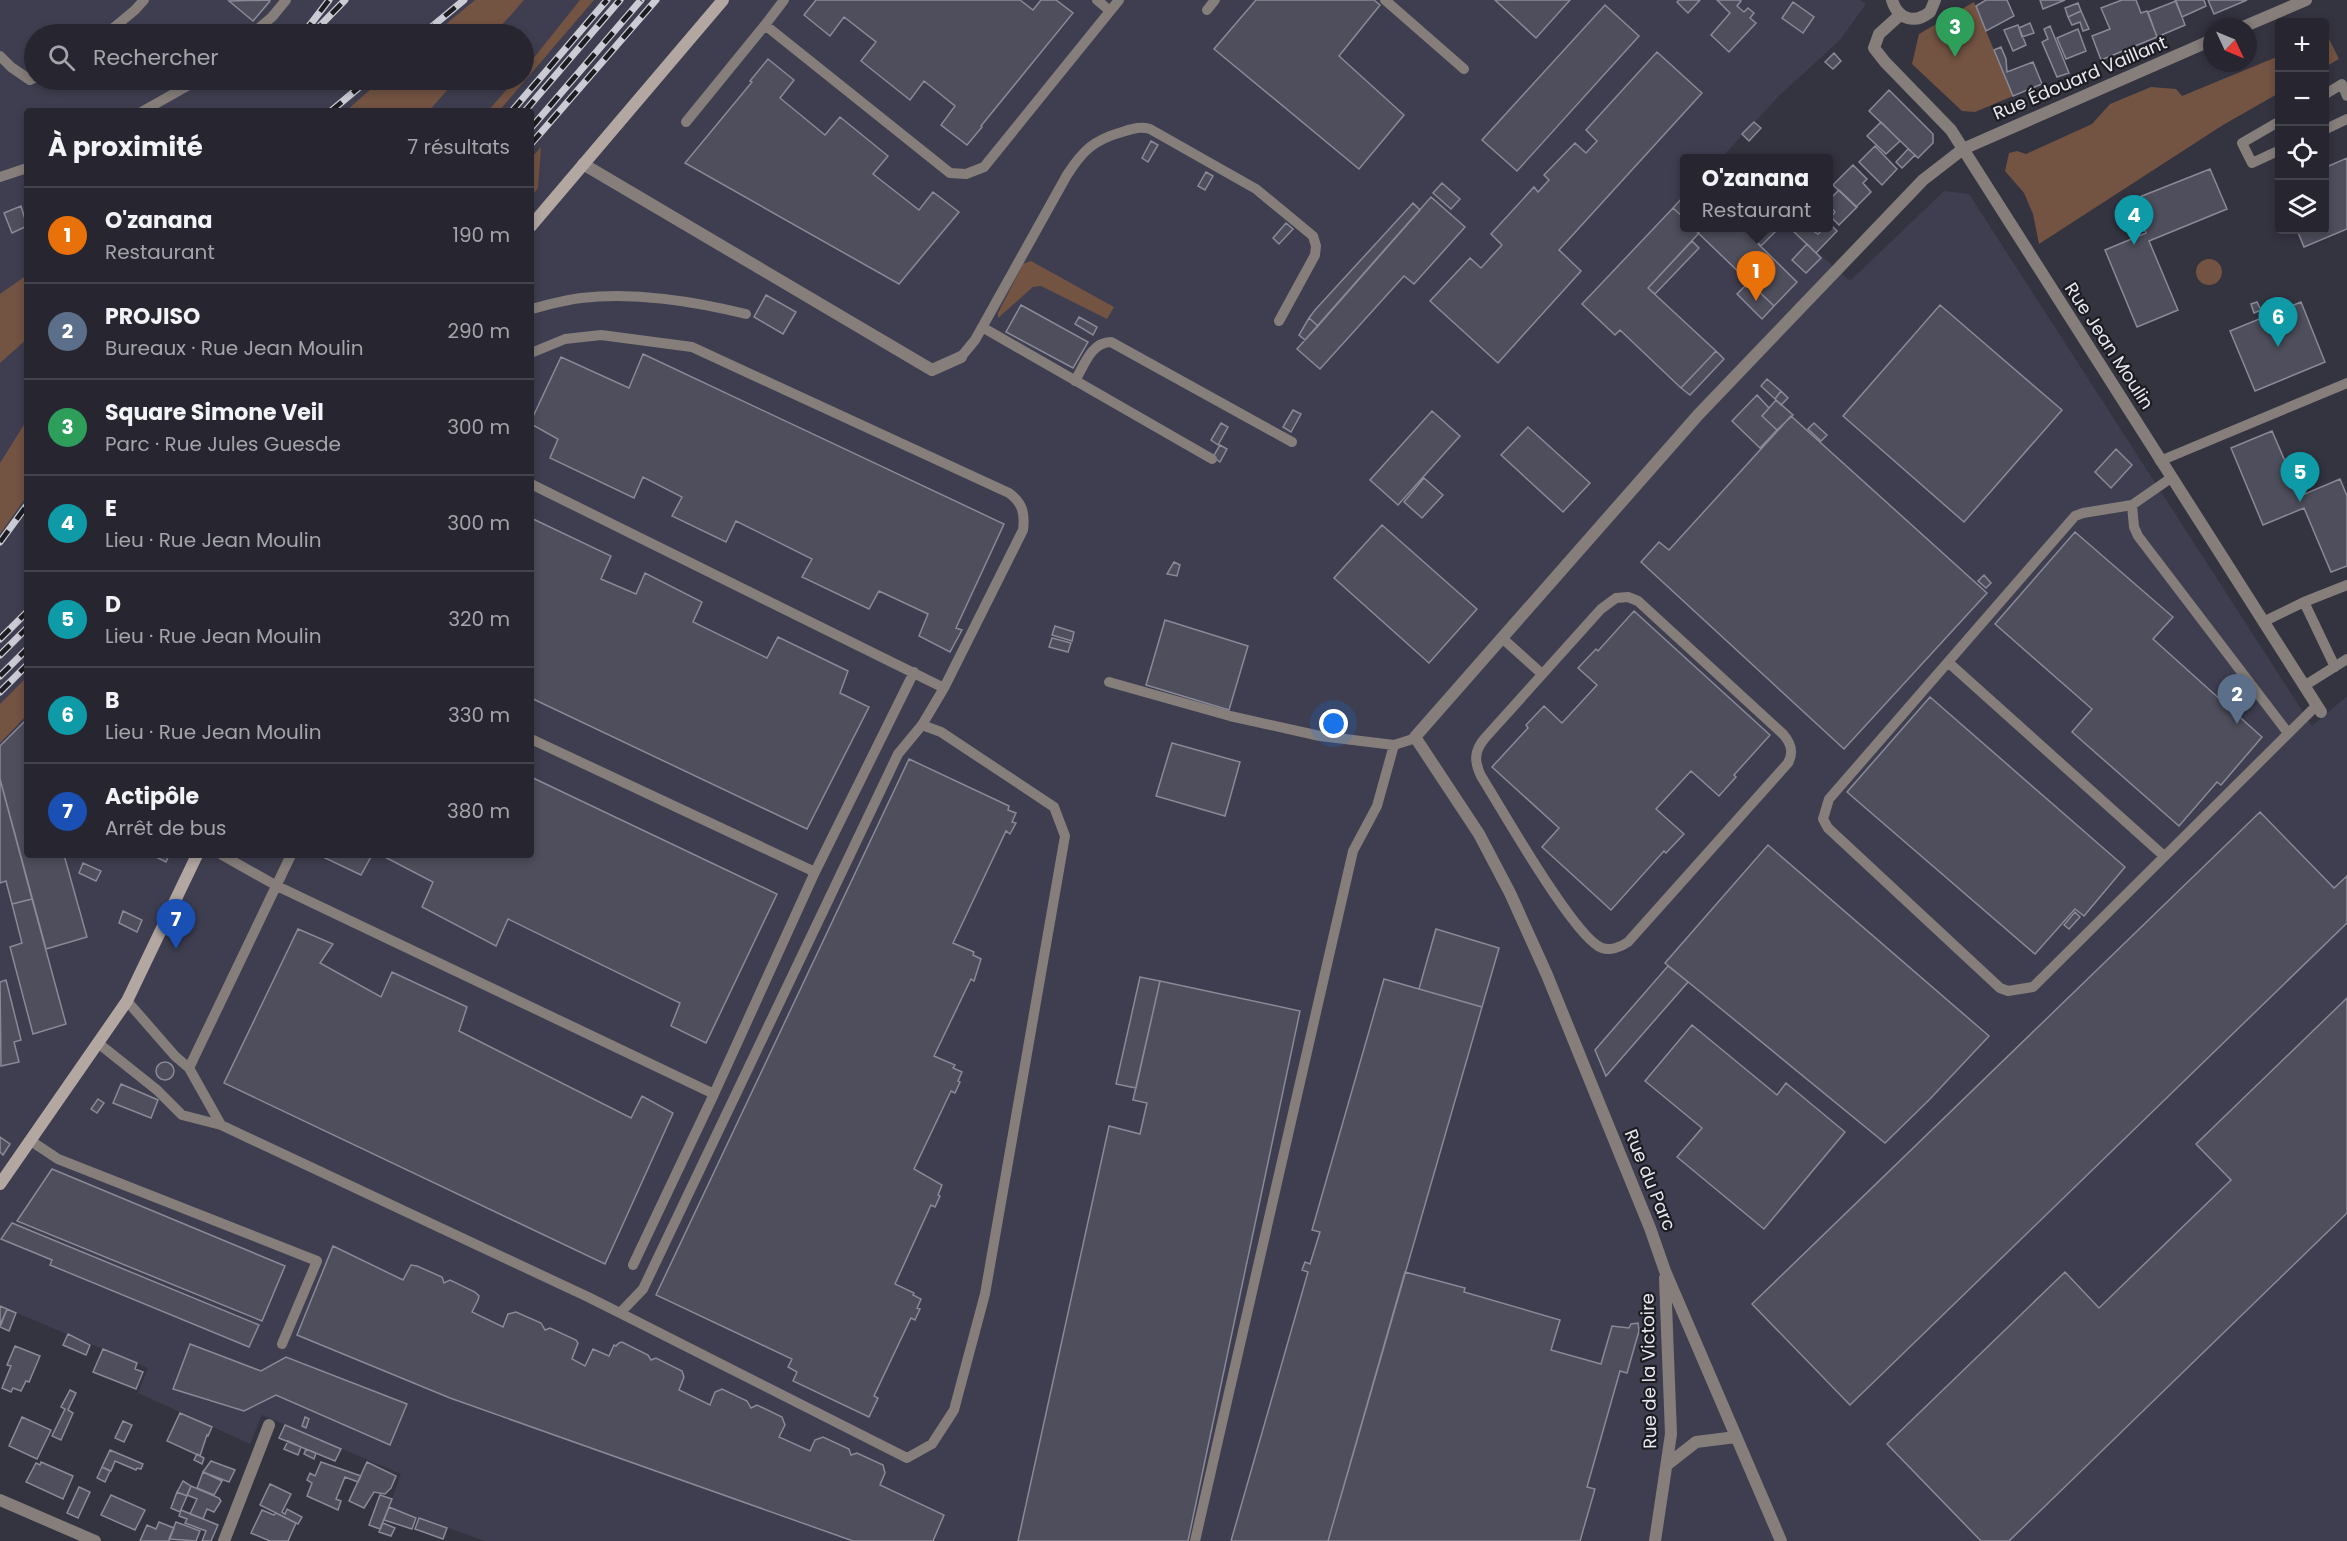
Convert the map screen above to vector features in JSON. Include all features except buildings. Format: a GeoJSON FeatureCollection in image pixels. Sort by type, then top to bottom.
{"type":"FeatureCollection","features":[{"type":"Feature","properties":{"kind":"street"},"geometry":{"type":"LineString","coordinates":[[534,222],[723,0]]}},
{"type":"Feature","properties":{"kind":"street"},"geometry":{"type":"LineString","coordinates":[[1892,0],[1894,8],[1907,19],[1924,17],[1930,12],[1935,0]]}},
{"type":"Feature","properties":{"kind":"street"},"geometry":{"type":"LineString","coordinates":[[2257,21],[2306,0]]}},
{"type":"Feature","properties":{"kind":"street","name":"Rue Jean Moulin"},"geometry":{"type":"LineString","coordinates":[[1900,15],[1879,34],[1874,48],[1951,130],[2319,709]]}},
{"type":"Feature","properties":{"kind":"street","name":"Rue Édouard Vaillant"},"geometry":{"type":"LineString","coordinates":[[1416,738],[1698,415],[1923,180],[1963,149],[2203,44]]}},
{"type":"Feature","properties":{"kind":"street"},"geometry":{"type":"LineString","coordinates":[[583,164],[932,370],[961,357]]}},
{"type":"Feature","properties":{"kind":"street","name":"Rue du Parc"},"geometry":{"type":"LineString","coordinates":[[1416,738],[1479,834],[1510,893],[1547,975],[1650,1228],[1665,1271],[1781,1541]]}},
{"type":"Feature","properties":{"kind":"street"},"geometry":{"type":"LineString","coordinates":[[0,1184],[127,1001],[196,858]]}},
{"type":"Feature","properties":{"kind":"street","name":"Rue de la Victoire"},"geometry":{"type":"LineString","coordinates":[[1655,1541],[1671,1434],[1665,1271]]}},
{"type":"Feature","properties":{"kind":"street"},"geometry":{"type":"LineString","coordinates":[[224,1541],[269,1425]]}},
{"type":"Feature","properties":{"kind":"street"},"geometry":{"type":"LineString","coordinates":[[1668,1464],[1696,1442],[1736,1437]]}},
{"type":"Feature","properties":{"kind":"street"},"geometry":{"type":"LineString","coordinates":[[0,1500],[96,1541]]}},
{"type":"Feature","properties":{"kind":"lane"},"geometry":{"type":"LineString","coordinates":[[118,24],[144,0]]}},
{"type":"Feature","properties":{"kind":"lane"},"geometry":{"type":"LineString","coordinates":[[263,24],[286,0]]}},
{"type":"Feature","properties":{"kind":"lane"},"geometry":{"type":"LineString","coordinates":[[686,122],[784,0]]}},
{"type":"Feature","properties":{"kind":"lane"},"geometry":{"type":"LineString","coordinates":[[1097,0],[1110,11]]}},
{"type":"Feature","properties":{"kind":"lane"},"geometry":{"type":"LineString","coordinates":[[765,25],[950,173],[966,174],[984,167],[1119,0]]}},
{"type":"Feature","properties":{"kind":"lane"},"geometry":{"type":"LineString","coordinates":[[1207,10],[1215,0]]}},
{"type":"Feature","properties":{"kind":"lane"},"geometry":{"type":"LineString","coordinates":[[1385,0],[1464,69]]}},
{"type":"Feature","properties":{"kind":"lane"},"geometry":{"type":"LineString","coordinates":[[0,56],[24,76]]}},
{"type":"Feature","properties":{"kind":"lane"},"geometry":{"type":"LineString","coordinates":[[2329,92],[2342,84],[2347,96]]}},
{"type":"Feature","properties":{"kind":"lane"},"geometry":{"type":"LineString","coordinates":[[149,108],[181,90]]}},
{"type":"Feature","properties":{"kind":"lane"},"geometry":{"type":"LineString","coordinates":[[2329,128],[2347,119]]}},
{"type":"Feature","properties":{"kind":"lane"},"geometry":{"type":"LineString","coordinates":[[2275,124],[2242,143],[2252,163],[2275,152]]}},
{"type":"Feature","properties":{"kind":"lane"},"geometry":{"type":"LineString","coordinates":[[961,357],[982,327],[1081,154],[1101,138],[1142,126],[1250,186],[1313,236],[1317,246],[1315,255],[1279,321]]}},
{"type":"Feature","properties":{"kind":"lane"},"geometry":{"type":"LineString","coordinates":[[0,177],[24,169]]}},
{"type":"Feature","properties":{"kind":"lane"},"geometry":{"type":"LineString","coordinates":[[534,308],[579,299],[613,296],[696,303],[746,314]]}},
{"type":"Feature","properties":{"kind":"lane"},"geometry":{"type":"LineString","coordinates":[[982,327],[1212,459]]}},
{"type":"Feature","properties":{"kind":"lane"},"geometry":{"type":"LineString","coordinates":[[534,351],[564,339],[601,335],[692,346],[1009,493],[1017,499],[1025,513],[1023,530],[944,688],[922,725],[898,754],[643,1289],[620,1313]]}},
{"type":"Feature","properties":{"kind":"lane"},"geometry":{"type":"LineString","coordinates":[[1075,381],[1096,346],[1102,342],[1111,342],[1292,442]]}},
{"type":"Feature","properties":{"kind":"lane"},"geometry":{"type":"LineString","coordinates":[[2160,461],[2347,384]]}},
{"type":"Feature","properties":{"kind":"lane"},"geometry":{"type":"LineString","coordinates":[[2171,478],[2132,505],[2075,516],[1829,799],[1823,819],[1828,828],[2000,988],[2008,991],[2033,987],[2288,733],[2319,709]]}},
{"type":"Feature","properties":{"kind":"lane"},"geometry":{"type":"LineString","coordinates":[[534,485],[944,688]]}},
{"type":"Feature","properties":{"kind":"lane"},"geometry":{"type":"LineString","coordinates":[[2132,505],[2134,527],[2138,536],[2288,733]]}},
{"type":"Feature","properties":{"kind":"lane"},"geometry":{"type":"LineString","coordinates":[[2263,622],[2347,585]]}},
{"type":"Feature","properties":{"kind":"lane"},"geometry":{"type":"LineString","coordinates":[[1628,597],[1638,601],[1790,742],[1792,756],[1788,764],[1628,942],[1613,949],[1602,948],[1586,937],[1566,911],[1477,766],[1475,756],[1479,745],[1542,674],[1601,609],[1616,598],[1628,597]]}},
{"type":"Feature","properties":{"kind":"lane"},"geometry":{"type":"LineString","coordinates":[[2304,602],[2335,667]]}},
{"type":"Feature","properties":{"kind":"lane"},"geometry":{"type":"LineString","coordinates":[[1502,638],[1542,674]]}},
{"type":"Feature","properties":{"kind":"lane"},"geometry":{"type":"LineString","coordinates":[[2304,686],[2347,659]]}},
{"type":"Feature","properties":{"kind":"lane"},"geometry":{"type":"LineString","coordinates":[[1949,663],[2164,856]]}},
{"type":"Feature","properties":{"kind":"lane"},"geometry":{"type":"LineString","coordinates":[[633,1265],[815,872],[914,672]]}},
{"type":"Feature","properties":{"kind":"lane"},"geometry":{"type":"LineString","coordinates":[[1108,682],[1230,716],[1320,736],[1394,745],[1416,738]]}},
{"type":"Feature","properties":{"kind":"lane"},"geometry":{"type":"LineString","coordinates":[[98,1043],[158,1090],[182,1115],[220,1125],[620,1313],[907,1458],[932,1444],[954,1410],[985,1294],[1065,836],[1054,807],[941,732],[922,725]]}},
{"type":"Feature","properties":{"kind":"lane"},"geometry":{"type":"LineString","coordinates":[[534,741],[815,872]]}},
{"type":"Feature","properties":{"kind":"lane"},"geometry":{"type":"LineString","coordinates":[[1195,1541],[1353,851],[1377,806],[1394,745]]}},
{"type":"Feature","properties":{"kind":"lane"},"geometry":{"type":"LineString","coordinates":[[227,858],[277,886],[714,1094]]}},
{"type":"Feature","properties":{"kind":"lane"},"geometry":{"type":"LineString","coordinates":[[189,1068],[290,858]]}},
{"type":"Feature","properties":{"kind":"lane"},"geometry":{"type":"LineString","coordinates":[[127,1001],[175,1056],[189,1068],[220,1125]]}},
{"type":"Feature","properties":{"kind":"lane"},"geometry":{"type":"LineString","coordinates":[[31,1141],[58,1159],[317,1261],[282,1344]]}},
{"type":"Feature","properties":{"kind":"shaded area"},"geometry":{"type":"Polygon","coordinates":[[[0,0],[1860,0],[1866,4],[1840,40],[1781,94],[1725,154],[1680,154],[1680,232],[1795,232],[1850,281],[1944,191],[1969,194],[2312,726],[2347,696],[2347,1541],[485,1541],[389,1507],[401,1474],[262,1415],[250,1444],[138,1393],[148,1368],[0,1306],[0,0]]]}},
{"type":"Feature","properties":{"kind":"shaded area"},"geometry":{"type":"Polygon","coordinates":[[[475,0],[524,0],[503,24],[446,24],[475,0]]]}},
{"type":"Feature","properties":{"kind":"shaded area"},"geometry":{"type":"Polygon","coordinates":[[[580,0],[594,0],[534,70],[534,58],[580,0]]]}},
{"type":"Feature","properties":{"kind":"shaded area"},"geometry":{"type":"Polygon","coordinates":[[[1974,2],[2013,96],[1975,112],[1962,111],[1912,64],[1919,34],[1974,2]]]}},
{"type":"Feature","properties":{"kind":"shaded area"},"geometry":{"type":"Polygon","coordinates":[[[2329,39],[2339,59],[2329,65],[2329,39]]]}},
{"type":"Feature","properties":{"kind":"shaded area"},"geometry":{"type":"Polygon","coordinates":[[[2275,58],[2275,95],[2223,125],[2039,244],[2033,214],[2024,193],[2005,171],[2009,153],[2017,151],[2026,154],[2092,124],[2110,104],[2151,87],[2176,89],[2182,96],[2240,72],[2257,72],[2257,65],[2275,58]]]}},
{"type":"Feature","properties":{"kind":"shaded area"},"geometry":{"type":"Polygon","coordinates":[[[370,90],[447,90],[432,108],[349,108],[370,90]]]}},
{"type":"Feature","properties":{"kind":"shaded area"},"geometry":{"type":"Polygon","coordinates":[[[506,90],[517,90],[502,108],[491,108],[506,90]]]}},
{"type":"Feature","properties":{"kind":"shaded area"},"geometry":{"type":"Polygon","coordinates":[[[541,147],[538,188],[534,193],[534,155],[541,147]]]}},
{"type":"Feature","properties":{"kind":"shaded area"},"geometry":{"type":"Polygon","coordinates":[[[2209,259],[2218,263],[2222,272],[2218,281],[2209,285],[2200,281],[2196,272],[2200,263],[2209,259]]]}},
{"type":"Feature","properties":{"kind":"shaded area"},"geometry":{"type":"Polygon","coordinates":[[[1031,261],[1114,307],[1107,319],[1041,286],[1033,287],[998,318],[998,313],[1023,264],[1031,261]]]}},
{"type":"Feature","properties":{"kind":"shaded area"},"geometry":{"type":"Polygon","coordinates":[[[24,277],[24,342],[0,363],[0,294],[24,277]]]}},
{"type":"Feature","properties":{"kind":"shaded area"},"geometry":{"type":"Polygon","coordinates":[[[24,425],[24,500],[0,534],[0,463],[24,425]]]}},
{"type":"Feature","properties":{"kind":"shaded area"},"geometry":{"type":"Polygon","coordinates":[[[24,680],[24,718],[0,743],[0,704],[24,680]]]}},
{"type":"Feature","properties":{"kind":"railway"},"geometry":{"type":"LineString","coordinates":[[311,24],[329,0]]}},
{"type":"Feature","properties":{"kind":"railway"},"geometry":{"type":"LineString","coordinates":[[322,24],[345,0]]}},
{"type":"Feature","properties":{"kind":"railway"},"geometry":{"type":"LineString","coordinates":[[435,24],[464,0]]}},
{"type":"Feature","properties":{"kind":"railway"},"geometry":{"type":"LineString","coordinates":[[534,85],[607,0]]}},
{"type":"Feature","properties":{"kind":"railway"},"geometry":{"type":"LineString","coordinates":[[528,108],[620,0]]}},
{"type":"Feature","properties":{"kind":"railway"},"geometry":{"type":"LineString","coordinates":[[534,125],[641,0]]}},
{"type":"Feature","properties":{"kind":"railway"},"geometry":{"type":"LineString","coordinates":[[534,141],[656,0]]}},
{"type":"Feature","properties":{"kind":"railway"},"geometry":{"type":"LineString","coordinates":[[335,108],[356,90]]}},
{"type":"Feature","properties":{"kind":"railway"},"geometry":{"type":"LineString","coordinates":[[515,108],[530,90]]}},
{"type":"Feature","properties":{"kind":"railway"},"geometry":{"type":"LineString","coordinates":[[0,542],[24,509]]}},
{"type":"Feature","properties":{"kind":"railway"},"geometry":{"type":"LineString","coordinates":[[0,639],[24,615]]}},
{"type":"Feature","properties":{"kind":"railway"},"geometry":{"type":"LineString","coordinates":[[0,655],[24,631]]}},
{"type":"Feature","properties":{"kind":"railway"},"geometry":{"type":"LineString","coordinates":[[0,676],[24,652]]}},
{"type":"Feature","properties":{"kind":"railway"},"geometry":{"type":"LineString","coordinates":[[0,692],[24,668]]}},
{"type":"Feature","properties":{"kind":"place","name":"Square Simone Veil"},"geometry":{"type":"Point","coordinates":[1955,57]}},
{"type":"Feature","properties":{"kind":"place","name":"E"},"geometry":{"type":"Point","coordinates":[2134,245]}},
{"type":"Feature","properties":{"kind":"place","name":"O'zanana"},"geometry":{"type":"Point","coordinates":[1756,301]}},
{"type":"Feature","properties":{"kind":"place","name":"B"},"geometry":{"type":"Point","coordinates":[2278,347]}},
{"type":"Feature","properties":{"kind":"place","name":"D"},"geometry":{"type":"Point","coordinates":[2300,502]}},
{"type":"Feature","properties":{"kind":"place","name":"PROJISO"},"geometry":{"type":"Point","coordinates":[2237,724]}},
{"type":"Feature","properties":{"kind":"place","name":"Actipôle"},"geometry":{"type":"Point","coordinates":[176,949]}}]}
